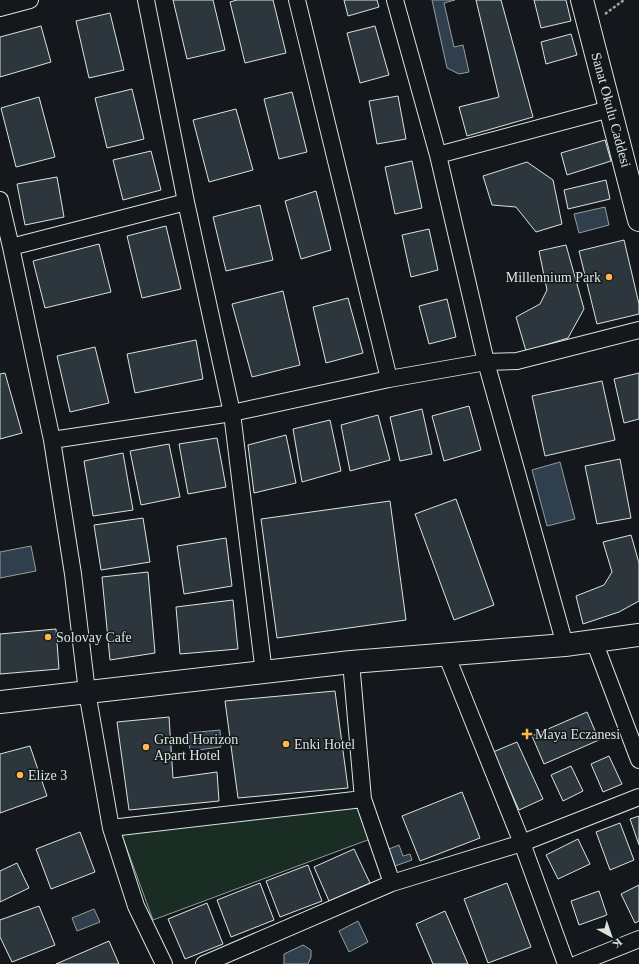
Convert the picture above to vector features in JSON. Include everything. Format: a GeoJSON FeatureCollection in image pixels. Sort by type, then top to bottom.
{"type":"FeatureCollection","features":[{"type":"Feature","properties":{"kind":"street"},"geometry":{"type":"LineString","coordinates":[[0,8],[30,0]]}},
{"type":"Feature","properties":{"kind":"street"},"geometry":{"type":"LineString","coordinates":[[146,0],[186,202],[232,413],[264,673]]}},
{"type":"Feature","properties":{"kind":"street"},"geometry":{"type":"LineString","coordinates":[[297,0],[389,379]]}},
{"type":"Feature","properties":{"kind":"street"},"geometry":{"type":"LineString","coordinates":[[395,0],[438,156],[486,362],[565,645]]}},
{"type":"Feature","properties":{"kind":"street","name":"Sanat Okulu Caddesi"},"geometry":{"type":"LineString","coordinates":[[582,0],[639,216]]}},
{"type":"Feature","properties":{"kind":"street"},"geometry":{"type":"LineString","coordinates":[[438,156],[610,109]]}},
{"type":"Feature","properties":{"kind":"street"},"geometry":{"type":"LineString","coordinates":[[0,200],[52,440],[73,574],[87,692],[111,828],[136,906],[164,964]]}},
{"type":"Feature","properties":{"kind":"street"},"geometry":{"type":"LineString","coordinates":[[11,247],[186,202]]}},
{"type":"Feature","properties":{"kind":"street"},"geometry":{"type":"LineString","coordinates":[[52,440],[232,413],[389,379],[486,362],[517,361],[639,330]]}},
{"type":"Feature","properties":{"kind":"street"},"geometry":{"type":"LineString","coordinates":[[0,702],[350,662],[565,645],[639,635]]}},
{"type":"Feature","properties":{"kind":"street"},"geometry":{"type":"LineString","coordinates":[[594,641],[639,760]]}},
{"type":"Feature","properties":{"kind":"street"},"geometry":{"type":"LineString","coordinates":[[446,654],[522,842],[566,964]]}},
{"type":"Feature","properties":{"kind":"street"},"geometry":{"type":"LineString","coordinates":[[350,662],[363,800],[392,883]]}},
{"type":"Feature","properties":{"kind":"street"},"geometry":{"type":"LineString","coordinates":[[204,964],[392,883],[522,842],[639,796]]}},
{"type":"Feature","properties":{"kind":"street"},"geometry":{"type":"LineString","coordinates":[[111,828],[363,800]]}},
{"type":"Feature","properties":{"kind":"street"},"geometry":{"type":"LineString","coordinates":[[577,964],[639,939]]}},
{"type":"Feature","properties":{"kind":"green space"},"geometry":{"type":"Polygon","coordinates":[[[360,804],[373,838],[153,920],[120,830],[360,804]]]}},
{"type":"Feature","properties":{"kind":"water"},"geometry":{"type":"Polygon","coordinates":[[[432,0],[455,0],[444,3],[454,47],[463,45],[469,72],[459,74],[447,68],[432,0]]]}},
{"type":"Feature","properties":{"kind":"water"},"geometry":{"type":"Polygon","coordinates":[[[605,207],[609,225],[579,233],[574,214],[605,207]]]}},
{"type":"Feature","properties":{"kind":"water"},"geometry":{"type":"Polygon","coordinates":[[[560,462],[575,519],[547,526],[532,470],[560,462]]]}},
{"type":"Feature","properties":{"kind":"water"},"geometry":{"type":"Polygon","coordinates":[[[31,546],[36,571],[0,578],[0,552],[31,546]]]}},
{"type":"Feature","properties":{"kind":"water"},"geometry":{"type":"Polygon","coordinates":[[[220,730],[221,747],[190,751],[188,733],[220,730]]]}},
{"type":"Feature","properties":{"kind":"water"},"geometry":{"type":"Polygon","coordinates":[[[399,845],[403,856],[410,854],[412,860],[395,866],[389,849],[399,845]]]}},
{"type":"Feature","properties":{"kind":"water"},"geometry":{"type":"Polygon","coordinates":[[[94,909],[100,922],[77,931],[72,918],[94,909]]]}},
{"type":"Feature","properties":{"kind":"water"},"geometry":{"type":"Polygon","coordinates":[[[358,921],[368,942],[349,952],[339,931],[358,921]]]}},
{"type":"Feature","properties":{"kind":"water"},"geometry":{"type":"Polygon","coordinates":[[[303,945],[311,950],[311,957],[308,964],[284,964],[284,954],[303,945]]]}},
{"type":"Feature","properties":{"kind":"building"},"geometry":{"type":"Polygon","coordinates":[[[173,0],[213,0],[225,50],[187,59],[173,0]]]}},
{"type":"Feature","properties":{"kind":"building"},"geometry":{"type":"Polygon","coordinates":[[[237,0],[273,0],[286,53],[245,63],[230,2],[237,0]]]}},
{"type":"Feature","properties":{"kind":"building"},"geometry":{"type":"Polygon","coordinates":[[[344,0],[377,0],[379,7],[348,16],[344,0]]]}},
{"type":"Feature","properties":{"kind":"building"},"geometry":{"type":"Polygon","coordinates":[[[476,0],[501,0],[533,117],[467,136],[459,107],[499,97],[476,0]]]}},
{"type":"Feature","properties":{"kind":"building"},"geometry":{"type":"Polygon","coordinates":[[[534,0],[566,0],[571,21],[541,28],[534,0]]]}},
{"type":"Feature","properties":{"kind":"building"},"geometry":{"type":"Polygon","coordinates":[[[110,13],[124,70],[89,78],[76,21],[110,13]]]}},
{"type":"Feature","properties":{"kind":"building"},"geometry":{"type":"Polygon","coordinates":[[[41,26],[51,62],[0,77],[0,37],[41,26]]]}},
{"type":"Feature","properties":{"kind":"building"},"geometry":{"type":"Polygon","coordinates":[[[375,26],[389,75],[360,83],[347,33],[375,26]]]}},
{"type":"Feature","properties":{"kind":"building"},"geometry":{"type":"Polygon","coordinates":[[[571,34],[577,55],[546,64],[541,42],[571,34]]]}},
{"type":"Feature","properties":{"kind":"building"},"geometry":{"type":"Polygon","coordinates":[[[132,89],[144,139],[107,148],[95,98],[132,89]]]}},
{"type":"Feature","properties":{"kind":"building"},"geometry":{"type":"Polygon","coordinates":[[[292,92],[307,152],[279,159],[264,99],[292,92]]]}},
{"type":"Feature","properties":{"kind":"building"},"geometry":{"type":"Polygon","coordinates":[[[398,96],[406,139],[377,144],[369,101],[398,96]]]}},
{"type":"Feature","properties":{"kind":"building"},"geometry":{"type":"Polygon","coordinates":[[[39,97],[55,157],[16,167],[1,108],[39,97]]]}},
{"type":"Feature","properties":{"kind":"building"},"geometry":{"type":"Polygon","coordinates":[[[236,109],[253,170],[209,182],[193,120],[236,109]]]}},
{"type":"Feature","properties":{"kind":"building"},"geometry":{"type":"Polygon","coordinates":[[[605,140],[611,161],[567,175],[561,153],[605,140]]]}},
{"type":"Feature","properties":{"kind":"building"},"geometry":{"type":"Polygon","coordinates":[[[151,151],[161,190],[123,200],[113,160],[151,151]]]}},
{"type":"Feature","properties":{"kind":"building"},"geometry":{"type":"Polygon","coordinates":[[[412,161],[422,208],[395,214],[385,167],[412,161]]]}},
{"type":"Feature","properties":{"kind":"building"},"geometry":{"type":"Polygon","coordinates":[[[527,162],[553,180],[562,224],[536,232],[516,207],[492,205],[483,176],[527,162]]]}},
{"type":"Feature","properties":{"kind":"building"},"geometry":{"type":"Polygon","coordinates":[[[57,177],[64,217],[25,225],[17,184],[57,177]]]}},
{"type":"Feature","properties":{"kind":"building"},"geometry":{"type":"Polygon","coordinates":[[[606,180],[610,199],[568,209],[564,190],[606,180]]]}},
{"type":"Feature","properties":{"kind":"building"},"geometry":{"type":"Polygon","coordinates":[[[316,191],[331,250],[301,259],[285,201],[316,191]]]}},
{"type":"Feature","properties":{"kind":"building"},"geometry":{"type":"Polygon","coordinates":[[[260,205],[273,260],[226,271],[213,217],[260,205]]]}},
{"type":"Feature","properties":{"kind":"building"},"geometry":{"type":"Polygon","coordinates":[[[166,226],[181,289],[142,298],[127,236],[166,226]]]}},
{"type":"Feature","properties":{"kind":"building"},"geometry":{"type":"Polygon","coordinates":[[[429,229],[438,270],[411,277],[402,235],[429,229]]]}},
{"type":"Feature","properties":{"kind":"building","name":"Millennium Park"},"geometry":{"type":"Polygon","coordinates":[[[624,240],[639,304],[639,314],[597,324],[579,251],[624,240]]]}},
{"type":"Feature","properties":{"kind":"building"},"geometry":{"type":"Polygon","coordinates":[[[99,244],[111,292],[45,308],[33,261],[99,244]]]}},
{"type":"Feature","properties":{"kind":"building"},"geometry":{"type":"Polygon","coordinates":[[[566,245],[584,309],[568,338],[526,351],[516,317],[540,304],[547,290],[539,251],[566,245]]]}},
{"type":"Feature","properties":{"kind":"building"},"geometry":{"type":"Polygon","coordinates":[[[283,291],[300,365],[252,377],[232,304],[283,291]]]}},
{"type":"Feature","properties":{"kind":"building"},"geometry":{"type":"Polygon","coordinates":[[[348,298],[363,353],[326,363],[313,307],[348,298]]]}},
{"type":"Feature","properties":{"kind":"building"},"geometry":{"type":"Polygon","coordinates":[[[447,299],[456,337],[429,344],[419,306],[447,299]]]}},
{"type":"Feature","properties":{"kind":"building"},"geometry":{"type":"Polygon","coordinates":[[[196,340],[203,379],[135,393],[127,354],[196,340]]]}},
{"type":"Feature","properties":{"kind":"building"},"geometry":{"type":"Polygon","coordinates":[[[95,347],[109,403],[70,412],[57,356],[95,347]]]}},
{"type":"Feature","properties":{"kind":"building"},"geometry":{"type":"Polygon","coordinates":[[[5,373],[22,433],[0,439],[0,374],[5,373]]]}},
{"type":"Feature","properties":{"kind":"building"},"geometry":{"type":"Polygon","coordinates":[[[639,373],[639,419],[624,423],[614,379],[639,373]]]}},
{"type":"Feature","properties":{"kind":"building"},"geometry":{"type":"Polygon","coordinates":[[[602,381],[615,440],[545,456],[532,396],[602,381]]]}},
{"type":"Feature","properties":{"kind":"building"},"geometry":{"type":"Polygon","coordinates":[[[469,406],[481,450],[444,461],[432,416],[469,406]]]}},
{"type":"Feature","properties":{"kind":"building"},"geometry":{"type":"Polygon","coordinates":[[[422,409],[432,454],[400,461],[390,417],[422,409]]]}},
{"type":"Feature","properties":{"kind":"building"},"geometry":{"type":"Polygon","coordinates":[[[378,415],[390,460],[350,471],[341,425],[378,415]]]}},
{"type":"Feature","properties":{"kind":"building"},"geometry":{"type":"Polygon","coordinates":[[[330,420],[341,471],[302,482],[293,429],[330,420]]]}},
{"type":"Feature","properties":{"kind":"building"},"geometry":{"type":"Polygon","coordinates":[[[286,435],[296,483],[254,493],[248,445],[286,435]]]}},
{"type":"Feature","properties":{"kind":"building"},"geometry":{"type":"Polygon","coordinates":[[[217,438],[226,487],[188,494],[179,444],[217,438]]]}},
{"type":"Feature","properties":{"kind":"building"},"geometry":{"type":"Polygon","coordinates":[[[169,444],[180,497],[141,505],[130,451],[169,444]]]}},
{"type":"Feature","properties":{"kind":"building"},"geometry":{"type":"Polygon","coordinates":[[[123,453],[133,510],[93,516],[84,461],[123,453]]]}},
{"type":"Feature","properties":{"kind":"building"},"geometry":{"type":"Polygon","coordinates":[[[620,459],[631,518],[597,524],[585,466],[620,459]]]}},
{"type":"Feature","properties":{"kind":"building"},"geometry":{"type":"Polygon","coordinates":[[[456,499],[494,605],[454,620],[415,514],[456,499]]]}},
{"type":"Feature","properties":{"kind":"building"},"geometry":{"type":"Polygon","coordinates":[[[390,501],[406,620],[277,638],[261,519],[390,501]]]}},
{"type":"Feature","properties":{"kind":"building"},"geometry":{"type":"Polygon","coordinates":[[[143,518],[150,562],[101,570],[94,525],[143,518]]]}},
{"type":"Feature","properties":{"kind":"building"},"geometry":{"type":"Polygon","coordinates":[[[631,535],[639,563],[639,601],[619,612],[583,624],[576,596],[604,585],[612,572],[603,542],[631,535]]]}},
{"type":"Feature","properties":{"kind":"building"},"geometry":{"type":"Polygon","coordinates":[[[226,538],[232,586],[184,594],[177,546],[226,538]]]}},
{"type":"Feature","properties":{"kind":"building"},"geometry":{"type":"Polygon","coordinates":[[[148,572],[155,653],[110,660],[102,577],[148,572]]]}},
{"type":"Feature","properties":{"kind":"building"},"geometry":{"type":"Polygon","coordinates":[[[233,600],[238,649],[180,654],[176,607],[233,600]]]}},
{"type":"Feature","properties":{"kind":"building"},"geometry":{"type":"Polygon","coordinates":[[[56,629],[59,669],[0,674],[0,634],[56,629]]]}},
{"type":"Feature","properties":{"kind":"building","name":"Enki Hotel"},"geometry":{"type":"Polygon","coordinates":[[[335,691],[348,788],[238,798],[225,701],[335,691]]]}},
{"type":"Feature","properties":{"kind":"building"},"geometry":{"type":"Polygon","coordinates":[[[587,712],[599,740],[544,764],[532,736],[587,712]]]}},
{"type":"Feature","properties":{"kind":"building","name":"Grand Horizon Apart Hotel"},"geometry":{"type":"Polygon","coordinates":[[[169,717],[173,778],[217,772],[219,801],[129,810],[117,722],[169,717]]]}},
{"type":"Feature","properties":{"kind":"building"},"geometry":{"type":"Polygon","coordinates":[[[517,742],[543,799],[519,810],[493,752],[517,742]]]}},
{"type":"Feature","properties":{"kind":"building","name":"Elize 3"},"geometry":{"type":"Polygon","coordinates":[[[30,746],[47,796],[0,813],[0,754],[30,746]]]}},
{"type":"Feature","properties":{"kind":"building"},"geometry":{"type":"Polygon","coordinates":[[[609,756],[622,784],[603,792],[591,764],[609,756]]]}},
{"type":"Feature","properties":{"kind":"building"},"geometry":{"type":"Polygon","coordinates":[[[571,766],[583,791],[563,801],[551,775],[571,766]]]}},
{"type":"Feature","properties":{"kind":"building"},"geometry":{"type":"Polygon","coordinates":[[[462,792],[480,838],[420,861],[402,816],[462,792]]]}},
{"type":"Feature","properties":{"kind":"building"},"geometry":{"type":"Polygon","coordinates":[[[639,816],[639,845],[630,819],[639,816]]]}},
{"type":"Feature","properties":{"kind":"building"},"geometry":{"type":"Polygon","coordinates":[[[620,823],[634,860],[610,870],[596,832],[620,823]]]}},
{"type":"Feature","properties":{"kind":"building"},"geometry":{"type":"Polygon","coordinates":[[[80,832],[95,872],[51,889],[36,849],[80,832]]]}},
{"type":"Feature","properties":{"kind":"building"},"geometry":{"type":"Polygon","coordinates":[[[578,839],[590,864],[558,879],[546,855],[578,839]]]}},
{"type":"Feature","properties":{"kind":"building"},"geometry":{"type":"Polygon","coordinates":[[[354,849],[370,883],[329,901],[314,867],[354,849]]]}},
{"type":"Feature","properties":{"kind":"building"},"geometry":{"type":"Polygon","coordinates":[[[17,863],[29,888],[0,902],[0,871],[17,863]]]}},
{"type":"Feature","properties":{"kind":"building"},"geometry":{"type":"Polygon","coordinates":[[[308,865],[322,901],[280,917],[266,881],[308,865]]]}},
{"type":"Feature","properties":{"kind":"building"},"geometry":{"type":"Polygon","coordinates":[[[260,883],[274,920],[231,937],[217,900],[260,883]]]}},
{"type":"Feature","properties":{"kind":"building"},"geometry":{"type":"Polygon","coordinates":[[[507,883],[531,947],[488,963],[464,899],[507,883]]]}},
{"type":"Feature","properties":{"kind":"building"},"geometry":{"type":"Polygon","coordinates":[[[639,885],[639,921],[635,923],[621,894],[639,885]]]}},
{"type":"Feature","properties":{"kind":"building"},"geometry":{"type":"Polygon","coordinates":[[[599,891],[607,915],[579,925],[571,901],[599,891]]]}},
{"type":"Feature","properties":{"kind":"building"},"geometry":{"type":"Polygon","coordinates":[[[207,903],[223,944],[185,959],[168,919],[207,903]]]}},
{"type":"Feature","properties":{"kind":"building"},"geometry":{"type":"Polygon","coordinates":[[[39,906],[55,945],[12,962],[0,937],[0,920],[39,906]]]}},
{"type":"Feature","properties":{"kind":"building"},"geometry":{"type":"Polygon","coordinates":[[[445,911],[468,964],[433,964],[416,924],[445,911]]]}},
{"type":"Feature","properties":{"kind":"building"},"geometry":{"type":"Polygon","coordinates":[[[109,941],[119,964],[56,964],[109,941]]]}},
{"type":"Feature","properties":{"kind":"place","name":"Millennium Park"},"geometry":{"type":"Point","coordinates":[609,277]}},
{"type":"Feature","properties":{"kind":"place","name":"Solovay Cafe"},"geometry":{"type":"Point","coordinates":[48,637]}},
{"type":"Feature","properties":{"kind":"place","name":"Maya Eczanesi"},"geometry":{"type":"Point","coordinates":[527,734]}},
{"type":"Feature","properties":{"kind":"place","name":"Enki Hotel"},"geometry":{"type":"Point","coordinates":[286,744]}},
{"type":"Feature","properties":{"kind":"place","name":"Grand Horizon Apart Hotel"},"geometry":{"type":"Point","coordinates":[146,747]}},
{"type":"Feature","properties":{"kind":"place","name":"Elize 3"},"geometry":{"type":"Point","coordinates":[20,775]}}]}
